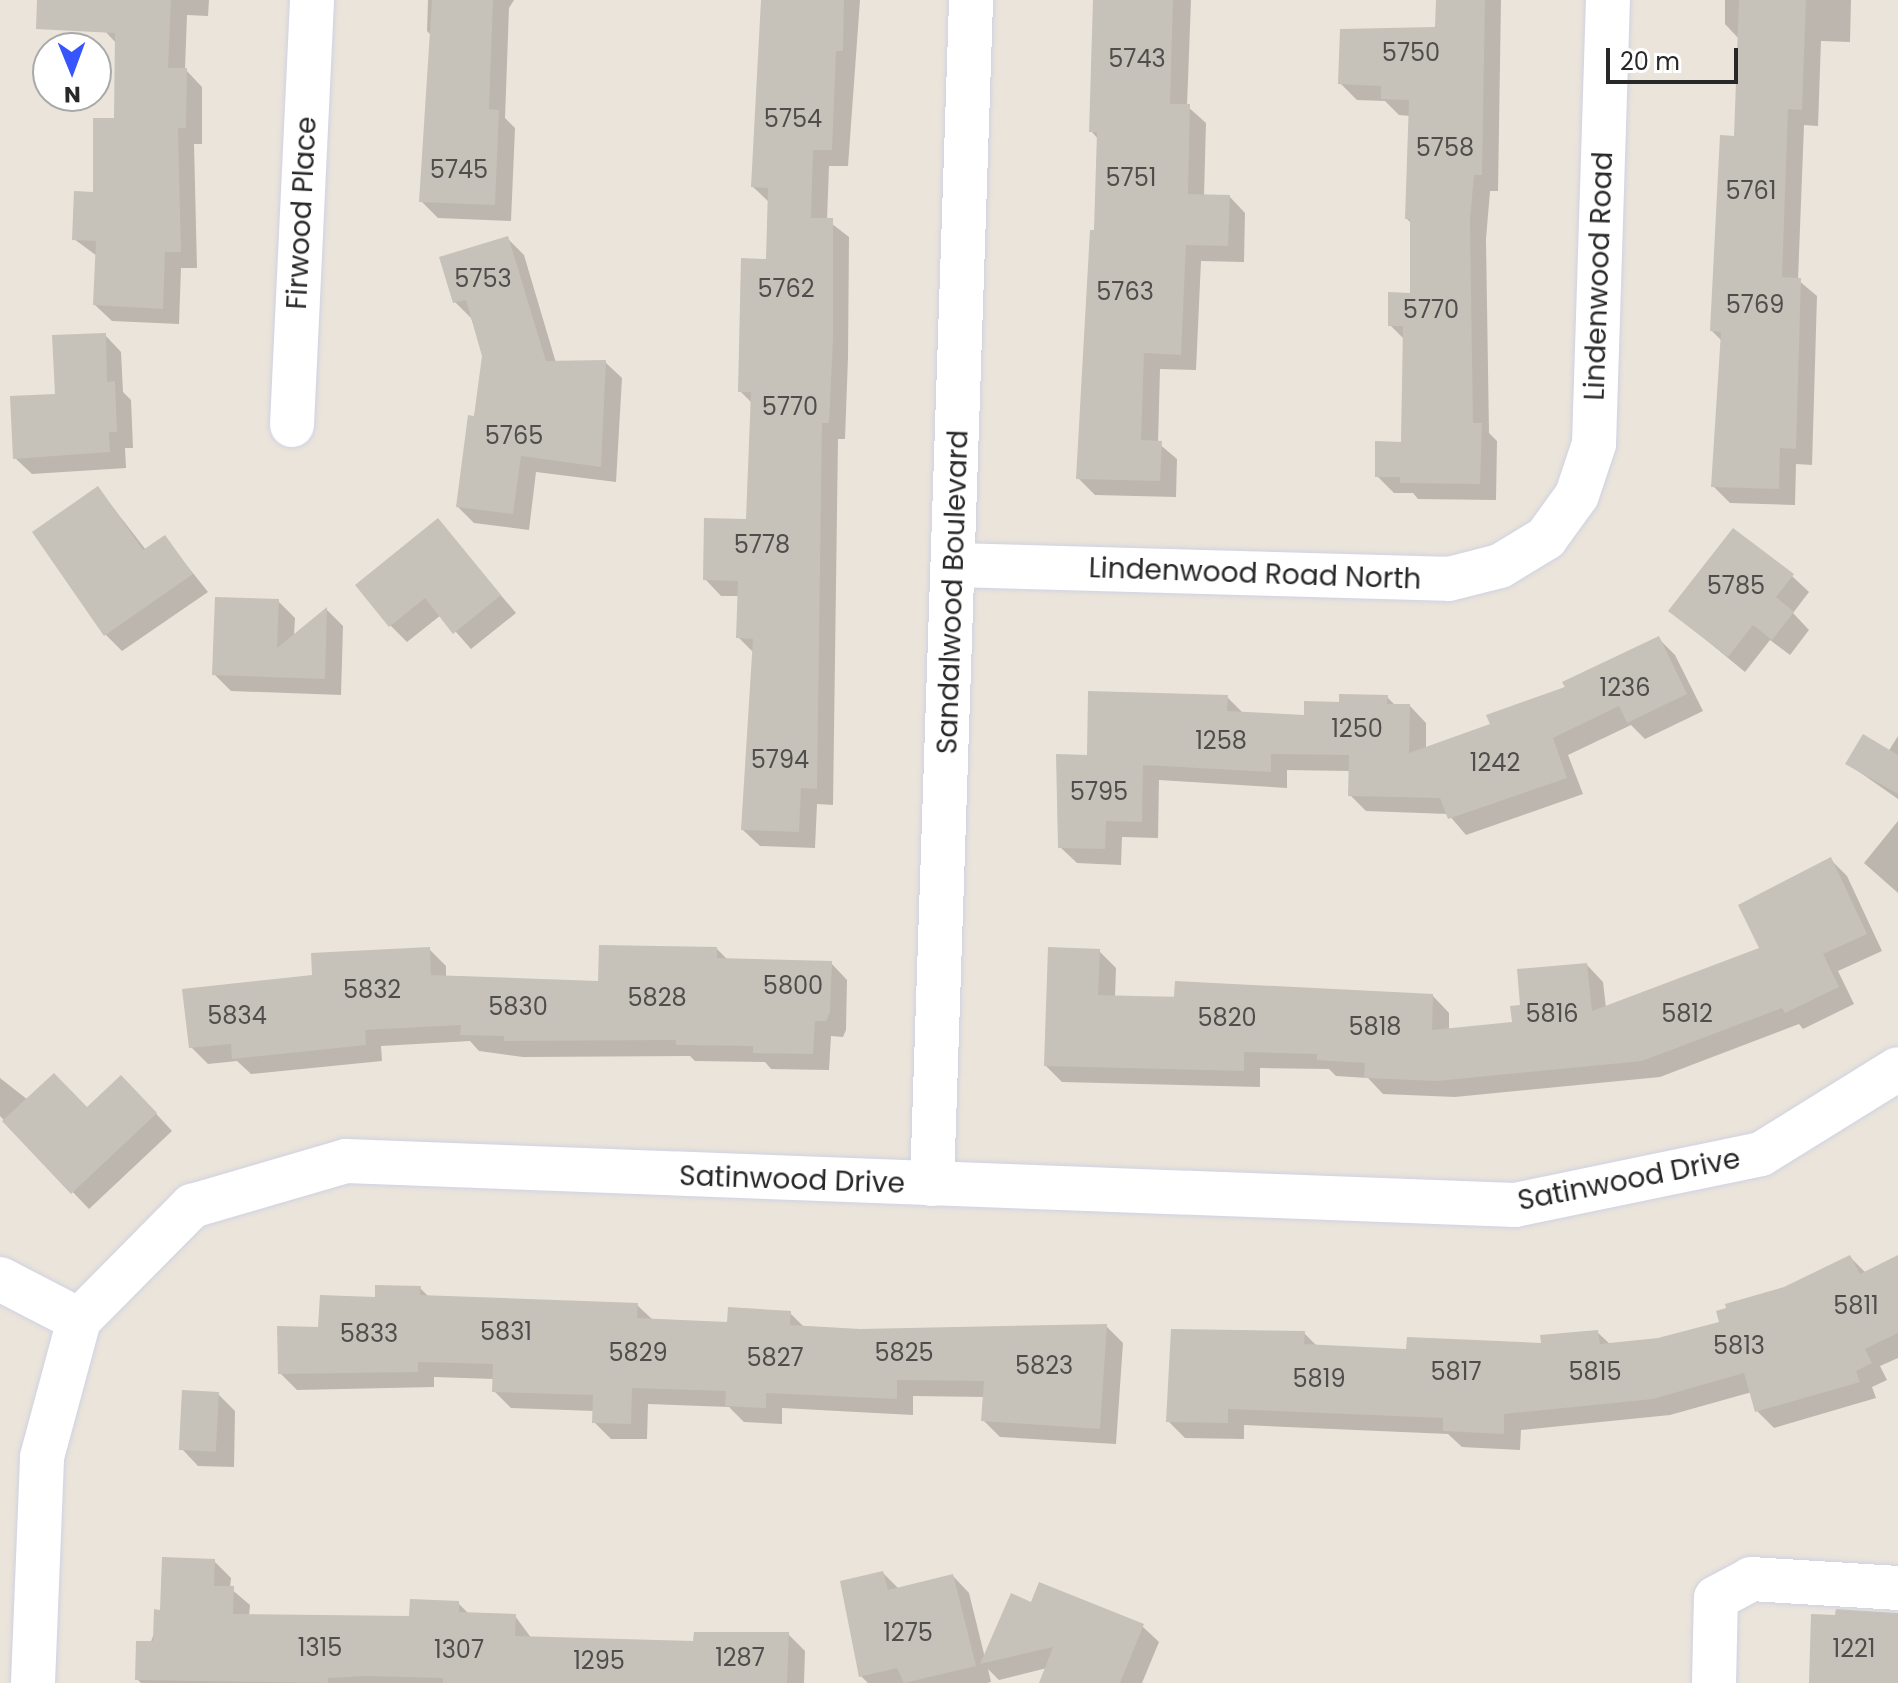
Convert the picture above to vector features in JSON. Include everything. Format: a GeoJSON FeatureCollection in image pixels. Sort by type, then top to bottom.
{"type":"FeatureCollection","features":[{"type":"Feature","properties":{"kind":"street","name":"Firwood Place"},"geometry":{"type":"LineString","coordinates":[[292,425],[312,0]]}},
{"type":"Feature","properties":{"kind":"street","name":"Sandalwood Boulevard"},"geometry":{"type":"LineString","coordinates":[[932,1184],[955,565],[971,0]]}},
{"type":"Feature","properties":{"kind":"street","name":"Lindenwood Road"},"geometry":{"type":"LineString","coordinates":[[1546,538],[1577,495],[1594,444],[1608,0]]}},
{"type":"Feature","properties":{"kind":"street","name":"Lindenwood Road North"},"geometry":{"type":"LineString","coordinates":[[955,565],[1449,579],[1500,566],[1546,538]]}},
{"type":"Feature","properties":{"kind":"street","name":"Satinwood Drive"},"geometry":{"type":"LineString","coordinates":[[33,1683],[42,1457],[79,1320],[192,1206],[346,1161],[1515,1205],[1761,1154],[1898,1069]]}},
{"type":"Feature","properties":{"kind":"street"},"geometry":{"type":"LineString","coordinates":[[0,1279],[79,1320]]}},
{"type":"Feature","properties":{"kind":"street"},"geometry":{"type":"LineString","coordinates":[[1714,1683],[1716,1598],[1727,1591],[1751,1579],[1898,1588]]}},
{"type":"Feature","properties":{"kind":"building"},"geometry":{"type":"Polygon","coordinates":[[[37,0],[171,0],[168,68],[187,68],[186,128],[178,128],[181,252],[165,252],[163,309],[93,305],[96,241],[72,240],[74,191],[93,192],[93,118],[114,118],[115,33],[36,29],[37,0]]]}},
{"type":"Feature","properties":{"kind":"building"},"geometry":{"type":"Polygon","coordinates":[[[432,0],[493,0],[489,109],[499,110],[495,205],[419,202],[432,0]]]}},
{"type":"Feature","properties":{"kind":"building"},"geometry":{"type":"Polygon","coordinates":[[[761,0],[844,0],[843,51],[836,51],[832,150],[813,150],[811,218],[833,218],[833,340],[829,423],[822,423],[817,789],[801,788],[799,832],[741,830],[753,639],[736,638],[738,581],[703,580],[704,518],[746,519],[751,392],[738,392],[741,258],[766,259],[768,188],[751,187],[761,0]]]}},
{"type":"Feature","properties":{"kind":"building"},"geometry":{"type":"Polygon","coordinates":[[[1093,0],[1173,0],[1170,104],[1190,104],[1188,194],[1230,195],[1228,246],[1186,245],[1181,355],[1144,353],[1141,440],[1162,441],[1160,481],[1076,479],[1090,230],[1094,230],[1097,132],[1089,132],[1093,0]]]}},
{"type":"Feature","properties":{"kind":"building"},"geometry":{"type":"Polygon","coordinates":[[[1436,0],[1485,0],[1482,175],[1474,175],[1470,221],[1473,423],[1482,423],[1480,484],[1400,483],[1400,477],[1375,477],[1375,441],[1401,442],[1403,326],[1388,326],[1388,292],[1410,293],[1410,219],[1405,219],[1409,100],[1381,99],[1381,86],[1338,84],[1340,29],[1435,27],[1436,0]]]}},
{"type":"Feature","properties":{"kind":"building"},"geometry":{"type":"Polygon","coordinates":[[[1739,0],[1806,0],[1802,110],[1788,109],[1782,277],[1801,278],[1796,449],[1780,448],[1779,489],[1711,487],[1721,332],[1710,331],[1720,135],[1734,136],[1739,0]]]}},
{"type":"Feature","properties":{"kind":"building"},"geometry":{"type":"Polygon","coordinates":[[[508,236],[546,361],[606,360],[601,467],[521,456],[513,514],[456,507],[468,415],[474,416],[482,356],[466,300],[453,303],[439,257],[508,236]]]}},
{"type":"Feature","properties":{"kind":"building"},"geometry":{"type":"Polygon","coordinates":[[[106,333],[107,382],[115,381],[117,432],[109,432],[110,452],[13,459],[10,396],[55,394],[52,335],[106,333]]]}},
{"type":"Feature","properties":{"kind":"building"},"geometry":{"type":"Polygon","coordinates":[[[98,486],[143,550],[165,535],[193,574],[104,636],[32,532],[98,486]]]}},
{"type":"Feature","properties":{"kind":"building"},"geometry":{"type":"Polygon","coordinates":[[[438,518],[501,595],[453,634],[425,598],[389,627],[355,585],[438,518]]]}},
{"type":"Feature","properties":{"kind":"building"},"geometry":{"type":"Polygon","coordinates":[[[1733,528],[1794,574],[1776,597],[1794,612],[1772,640],[1753,625],[1728,657],[1668,611],[1733,528]]]}},
{"type":"Feature","properties":{"kind":"building"},"geometry":{"type":"Polygon","coordinates":[[[215,597],[279,599],[277,648],[327,607],[325,679],[212,675],[215,597]]]}},
{"type":"Feature","properties":{"kind":"building"},"geometry":{"type":"Polygon","coordinates":[[[1659,636],[1687,694],[1627,723],[1619,706],[1553,738],[1567,778],[1448,819],[1440,798],[1348,796],[1349,755],[1271,754],[1271,772],[1143,765],[1142,822],[1106,821],[1105,849],[1058,848],[1056,754],[1087,755],[1088,691],[1228,695],[1227,711],[1304,715],[1304,701],[1339,702],[1339,694],[1388,695],[1387,704],[1410,704],[1409,753],[1490,724],[1486,715],[1565,687],[1562,682],[1659,636]]]}},
{"type":"Feature","properties":{"kind":"building"},"geometry":{"type":"Polygon","coordinates":[[[1863,734],[1898,755],[1898,794],[1845,764],[1863,734]]]}},
{"type":"Feature","properties":{"kind":"building"},"geometry":{"type":"Polygon","coordinates":[[[1831,857],[1867,934],[1823,954],[1839,987],[1785,1013],[1782,1008],[1642,1061],[1437,1081],[1364,1078],[1365,1063],[1317,1060],[1317,1054],[1244,1052],[1244,1071],[1044,1066],[1048,947],[1100,949],[1098,995],[1174,997],[1175,981],[1433,994],[1432,1030],[1512,1022],[1510,1006],[1520,1005],[1517,969],[1587,963],[1592,1011],[1759,948],[1738,905],[1831,857]]]}},
{"type":"Feature","properties":{"kind":"building"},"geometry":{"type":"Polygon","coordinates":[[[599,945],[717,947],[717,958],[832,961],[830,1012],[826,1021],[815,1021],[813,1054],[753,1053],[753,1046],[676,1045],[676,1040],[504,1041],[504,1036],[460,1035],[461,1025],[365,1030],[366,1045],[232,1059],[231,1044],[189,1048],[182,989],[312,975],[311,953],[430,947],[431,975],[598,981],[599,945]]]}},
{"type":"Feature","properties":{"kind":"building"},"geometry":{"type":"Polygon","coordinates":[[[54,1073],[87,1107],[121,1075],[157,1113],[71,1194],[2,1121],[54,1073]]]}},
{"type":"Feature","properties":{"kind":"building"},"geometry":{"type":"Polygon","coordinates":[[[1850,1255],[1860,1274],[1898,1255],[1898,1333],[1865,1349],[1872,1363],[1856,1371],[1860,1382],[1755,1412],[1744,1373],[1653,1399],[1504,1414],[1504,1434],[1443,1431],[1443,1418],[1228,1409],[1228,1423],[1166,1422],[1171,1329],[1305,1331],[1304,1344],[1406,1349],[1407,1337],[1541,1343],[1540,1335],[1598,1330],[1600,1344],[1658,1338],[1719,1322],[1716,1311],[1726,1308],[1725,1304],[1784,1287],[1850,1255]]]}},
{"type":"Feature","properties":{"kind":"building"},"geometry":{"type":"Polygon","coordinates":[[[375,1285],[421,1286],[420,1295],[638,1303],[637,1318],[727,1322],[728,1307],[791,1311],[790,1325],[860,1329],[1107,1324],[1100,1429],[981,1421],[984,1381],[897,1380],[897,1399],[766,1393],[766,1408],[725,1406],[726,1391],[632,1388],[631,1424],[592,1423],[593,1395],[492,1392],[493,1364],[418,1362],[418,1372],[278,1374],[277,1326],[318,1327],[320,1295],[375,1297],[375,1285]]]}},
{"type":"Feature","properties":{"kind":"building"},"geometry":{"type":"Polygon","coordinates":[[[182,1390],[219,1392],[216,1452],[179,1450],[182,1390]]]}},
{"type":"Feature","properties":{"kind":"building"},"geometry":{"type":"Polygon","coordinates":[[[162,1557],[215,1559],[214,1586],[234,1586],[233,1614],[409,1616],[410,1599],[459,1601],[459,1612],[516,1614],[515,1636],[693,1641],[694,1632],[789,1632],[787,1683],[443,1683],[443,1678],[366,1676],[328,1678],[328,1683],[135,1680],[136,1641],[153,1641],[154,1609],[160,1610],[162,1557]]]}},
{"type":"Feature","properties":{"kind":"building"},"geometry":{"type":"Polygon","coordinates":[[[883,1571],[888,1590],[953,1574],[976,1666],[904,1683],[897,1668],[859,1677],[840,1581],[883,1571]]]}},
{"type":"Feature","properties":{"kind":"building"},"geometry":{"type":"Polygon","coordinates":[[[1039,1582],[1144,1624],[1120,1683],[1039,1683],[1053,1647],[980,1664],[1011,1593],[1031,1602],[1039,1582]]]}},
{"type":"Feature","properties":{"kind":"building"},"geometry":{"type":"Polygon","coordinates":[[[1836,1609],[1898,1613],[1898,1683],[1809,1683],[1811,1614],[1835,1615],[1836,1609]]]}}]}
